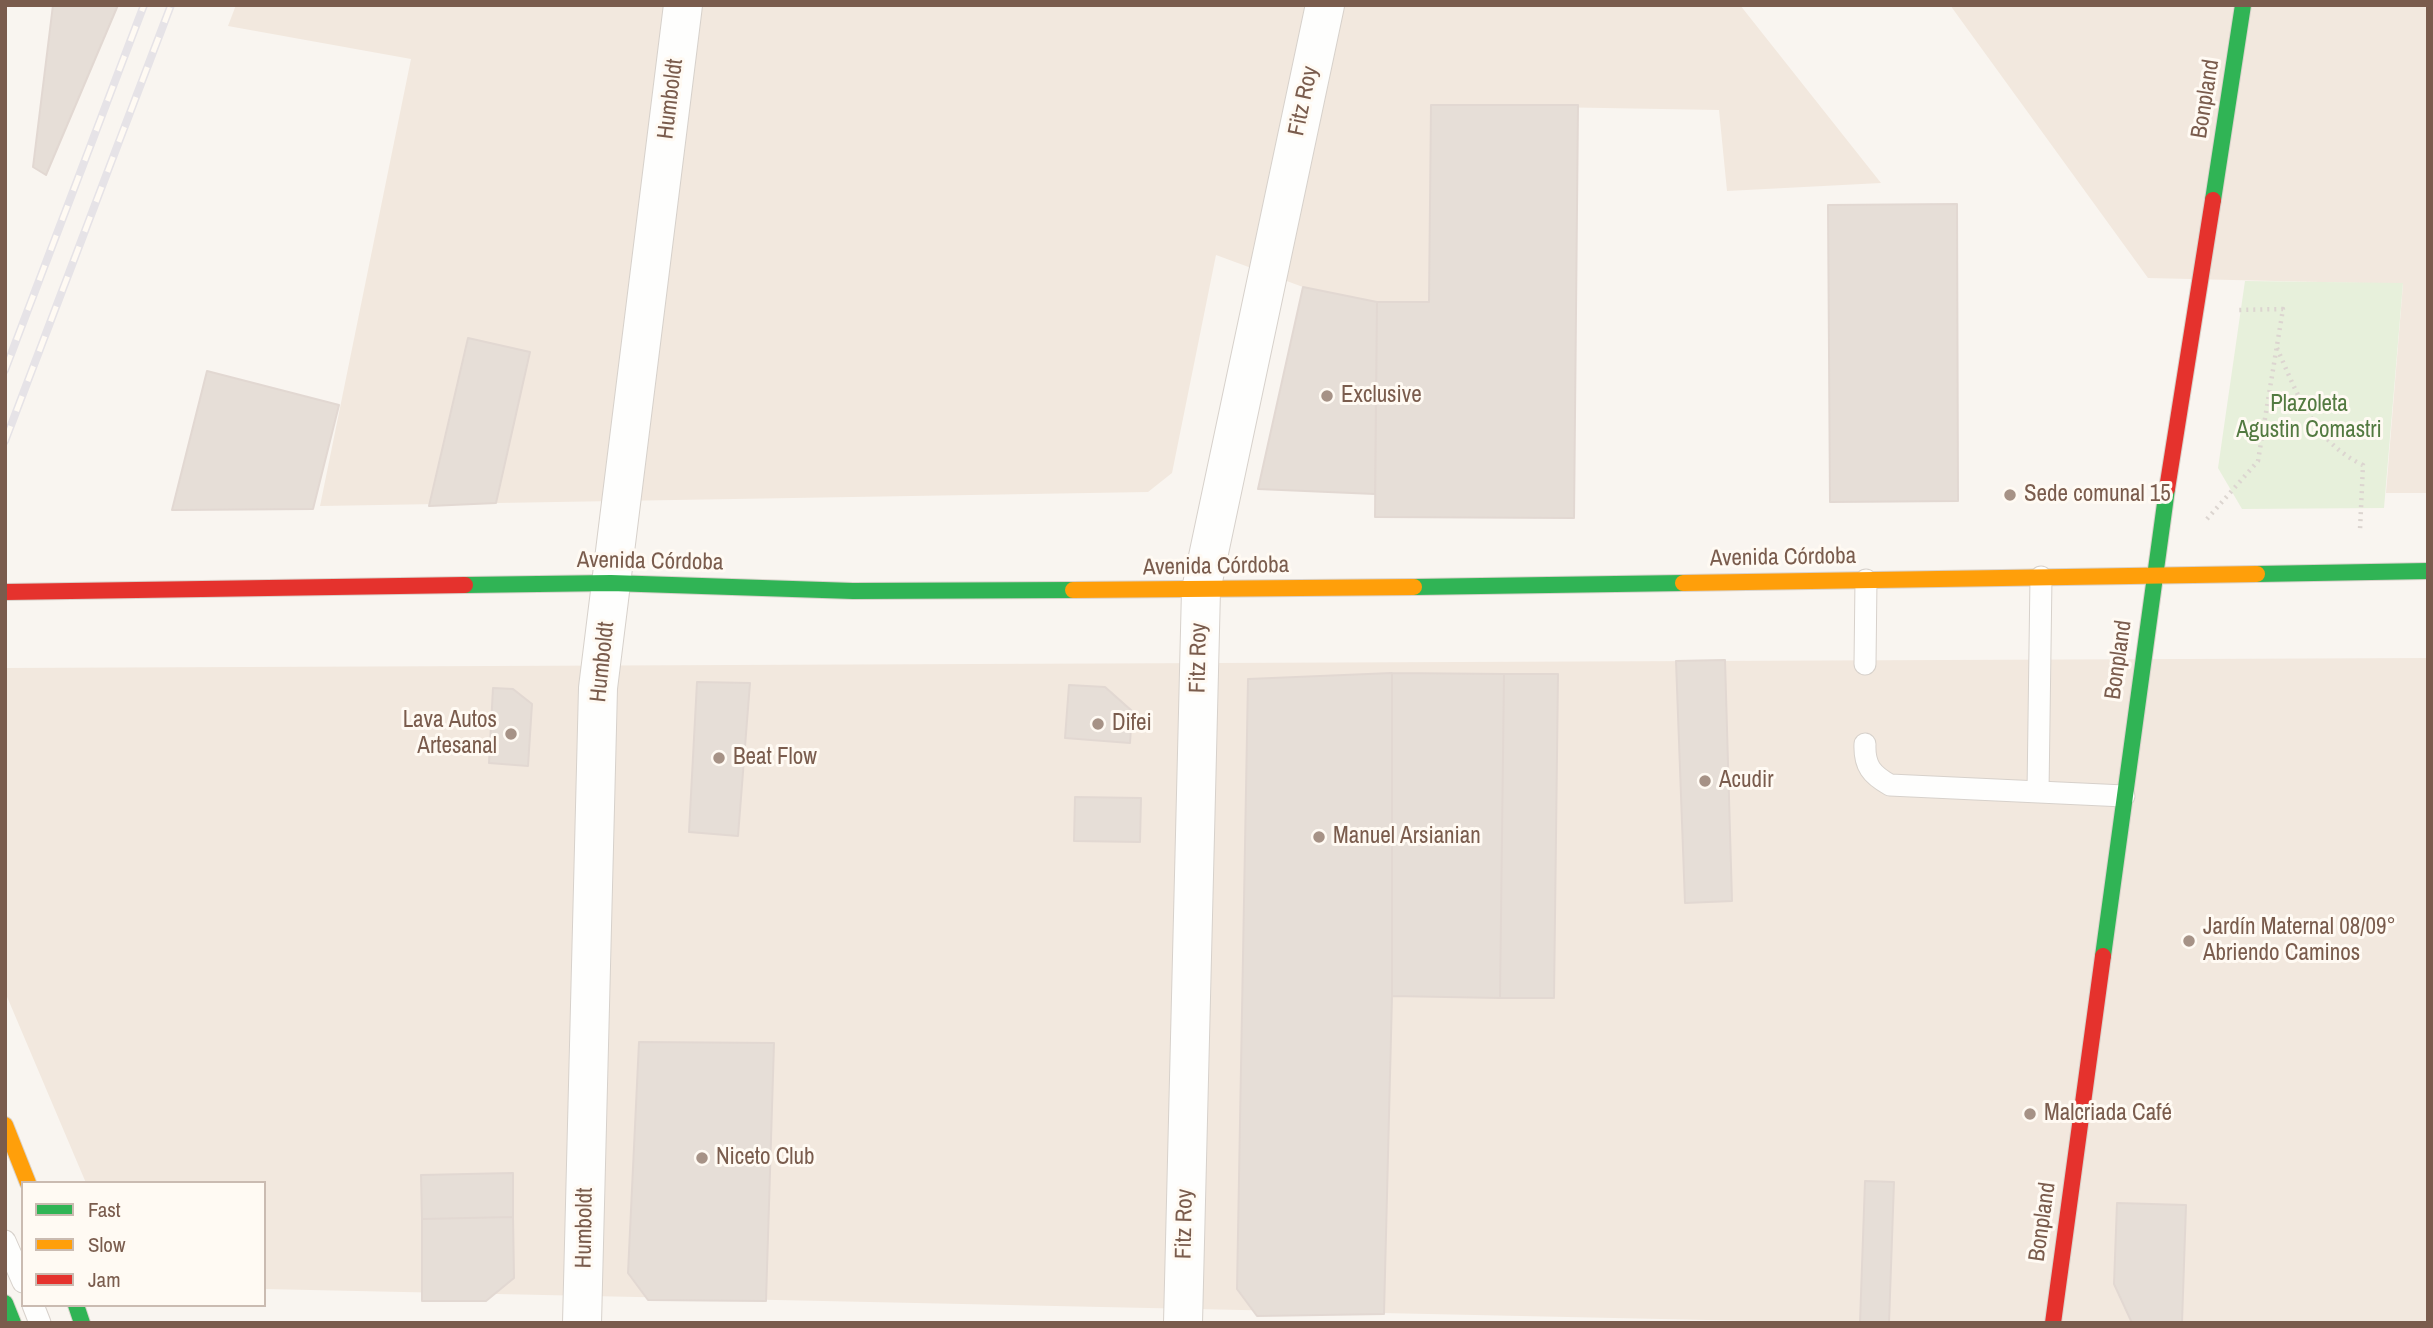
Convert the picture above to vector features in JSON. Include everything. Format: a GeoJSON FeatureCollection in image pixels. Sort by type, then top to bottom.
{"type":"FeatureCollection","features":[{"type":"Feature","properties":{"kind":"main road","name":"Bonpland"},"geometry":{"type":"LineString","coordinates":[[2053,1323],[2154,575],[2243,5]]}},
{"type":"Feature","properties":{"kind":"main road","name":"Avenida Córdoba"},"geometry":{"type":"LineString","coordinates":[[5,592],[611,583],[853,591],[1200,590],[2428,571]]}},
{"type":"Feature","properties":{"kind":"main road"},"geometry":{"type":"LineString","coordinates":[[5,1125],[28,1181]]}},
{"type":"Feature","properties":{"kind":"main road"},"geometry":{"type":"LineString","coordinates":[[5,1303],[13,1323]]}},
{"type":"Feature","properties":{"kind":"street","name":"Humboldt"},"geometry":{"type":"LineString","coordinates":[[582,1323],[598,688],[683,5]]}},
{"type":"Feature","properties":{"kind":"street","name":"Fitz Roy"},"geometry":{"type":"LineString","coordinates":[[1183,1323],[1200,590],[1325,5]]}},
{"type":"Feature","properties":{"kind":"lane"},"geometry":{"type":"LineString","coordinates":[[2038,792],[2041,577]]}},
{"type":"Feature","properties":{"kind":"lane"},"geometry":{"type":"LineString","coordinates":[[1866,580],[1866,664]]}},
{"type":"Feature","properties":{"kind":"lane"},"geometry":{"type":"LineString","coordinates":[[1865,744],[1864,759],[1874,776],[1890,785],[2124,796]]}},
{"type":"Feature","properties":{"kind":"lane"},"geometry":{"type":"LineString","coordinates":[[5,1241],[21,1277]]}},
{"type":"Feature","properties":{"kind":"path"},"geometry":{"type":"LineString","coordinates":[[2206,520],[2258,461],[2283,309],[2241,310]]}},
{"type":"Feature","properties":{"kind":"path"},"geometry":{"type":"LineString","coordinates":[[2277,348],[2316,427],[2340,454],[2363,465],[2363,509],[2353,572]]}},
{"type":"Feature","properties":{"kind":"shaded area"},"geometry":{"type":"Polygon","coordinates":[[[236,5],[1740,5],[1881,183],[1727,191],[1719,110],[1432,105],[1429,302],[1377,302],[1303,287],[1216,255],[1172,473],[1148,492],[320,506],[411,59],[228,26],[236,5]]]}},
{"type":"Feature","properties":{"kind":"shaded area"},"geometry":{"type":"Polygon","coordinates":[[[1950,5],[2428,5],[2428,493],[2386,493],[2403,284],[2148,278],[1950,5]]]}},
{"type":"Feature","properties":{"kind":"shaded area"},"geometry":{"type":"Polygon","coordinates":[[[2428,658],[2428,1323],[1847,1323],[266,1289],[266,1181],[85,1181],[5,992],[5,668],[2428,658]]]}},
{"type":"Feature","properties":{"kind":"green space","name":"Plazoleta Agustin Comastri"},"geometry":{"type":"Polygon","coordinates":[[[2245,281],[2403,283],[2384,508],[2242,509],[2218,468],[2245,281]]]}},
{"type":"Feature","properties":{"kind":"building"},"geometry":{"type":"Polygon","coordinates":[[[53,5],[118,5],[46,175],[33,167],[53,5]]]}},
{"type":"Feature","properties":{"kind":"building"},"geometry":{"type":"Polygon","coordinates":[[[1431,105],[1578,105],[1574,518],[1375,517],[1377,302],[1429,302],[1431,105]]]}},
{"type":"Feature","properties":{"kind":"building"},"geometry":{"type":"Polygon","coordinates":[[[1957,204],[1958,501],[1830,502],[1828,205],[1957,204]]]}},
{"type":"Feature","properties":{"kind":"building","name":"Exclusive"},"geometry":{"type":"Polygon","coordinates":[[[1303,287],[1377,302],[1375,494],[1258,489],[1303,287]]]}},
{"type":"Feature","properties":{"kind":"building"},"geometry":{"type":"Polygon","coordinates":[[[468,338],[530,352],[496,503],[429,506],[468,338]]]}},
{"type":"Feature","properties":{"kind":"building"},"geometry":{"type":"Polygon","coordinates":[[[207,371],[339,405],[313,509],[172,510],[207,371]]]}},
{"type":"Feature","properties":{"kind":"building","name":"Acudir"},"geometry":{"type":"Polygon","coordinates":[[[1725,660],[1732,901],[1685,903],[1676,661],[1725,660]]]}},
{"type":"Feature","properties":{"kind":"building","name":"Manuel Arsianian"},"geometry":{"type":"Polygon","coordinates":[[[1392,673],[1392,996],[1384,1314],[1257,1316],[1237,1289],[1248,679],[1392,673]]]}},
{"type":"Feature","properties":{"kind":"building"},"geometry":{"type":"Polygon","coordinates":[[[1392,673],[1504,674],[1500,998],[1392,996],[1392,673]]]}},
{"type":"Feature","properties":{"kind":"building"},"geometry":{"type":"Polygon","coordinates":[[[1504,674],[1558,674],[1554,998],[1500,998],[1504,674]]]}},
{"type":"Feature","properties":{"kind":"building","name":"Beat Flow"},"geometry":{"type":"Polygon","coordinates":[[[697,682],[750,683],[738,836],[689,832],[697,682]]]}},
{"type":"Feature","properties":{"kind":"building","name":"Difei"},"geometry":{"type":"Polygon","coordinates":[[[1069,685],[1105,687],[1132,711],[1130,743],[1065,738],[1069,685]]]}},
{"type":"Feature","properties":{"kind":"building","name":"Lava Autos Artesanal"},"geometry":{"type":"Polygon","coordinates":[[[493,688],[513,689],[532,704],[528,766],[489,763],[493,688]]]}},
{"type":"Feature","properties":{"kind":"building"},"geometry":{"type":"Polygon","coordinates":[[[1075,797],[1141,798],[1140,842],[1074,841],[1075,797]]]}},
{"type":"Feature","properties":{"kind":"building","name":"Niceto Club"},"geometry":{"type":"Polygon","coordinates":[[[639,1042],[774,1043],[766,1301],[648,1300],[628,1273],[639,1042]]]}},
{"type":"Feature","properties":{"kind":"building"},"geometry":{"type":"Polygon","coordinates":[[[513,1173],[513,1217],[422,1219],[421,1175],[513,1173]]]}},
{"type":"Feature","properties":{"kind":"building"},"geometry":{"type":"Polygon","coordinates":[[[1865,1181],[1894,1182],[1889,1323],[1860,1323],[1865,1181]]]}},
{"type":"Feature","properties":{"kind":"building"},"geometry":{"type":"Polygon","coordinates":[[[2117,1203],[2186,1205],[2182,1323],[2132,1323],[2114,1284],[2117,1203]]]}},
{"type":"Feature","properties":{"kind":"building"},"geometry":{"type":"Polygon","coordinates":[[[513,1217],[514,1278],[486,1301],[422,1301],[422,1219],[513,1217]]]}},
{"type":"Feature","properties":{"kind":"railway"},"geometry":{"type":"LineString","coordinates":[[5,370],[144,5]]}},
{"type":"Feature","properties":{"kind":"railway"},"geometry":{"type":"LineString","coordinates":[[5,441],[171,5]]}},
{"type":"Feature","properties":{"kind":"traffic: fast"},"geometry":{"type":"LineString","coordinates":[[2213,200],[2243,5]]}},
{"type":"Feature","properties":{"kind":"traffic: fast"},"geometry":{"type":"LineString","coordinates":[[2103,956],[2167,489]]}},
{"type":"Feature","properties":{"kind":"traffic: fast"},"geometry":{"type":"LineString","coordinates":[[2257,574],[2428,571]]}},
{"type":"Feature","properties":{"kind":"traffic: fast"},"geometry":{"type":"LineString","coordinates":[[465,585],[611,583],[853,591],[1073,590]]}},
{"type":"Feature","properties":{"kind":"traffic: fast"},"geometry":{"type":"LineString","coordinates":[[1414,587],[1683,583]]}},
{"type":"Feature","properties":{"kind":"traffic: fast"},"geometry":{"type":"LineString","coordinates":[[5,1303],[13,1323]]}},
{"type":"Feature","properties":{"kind":"traffic: fast"},"geometry":{"type":"LineString","coordinates":[[77,1307],[82,1323]]}},
{"type":"Feature","properties":{"kind":"traffic: slow"},"geometry":{"type":"LineString","coordinates":[[1683,583],[2257,574]]}},
{"type":"Feature","properties":{"kind":"traffic: slow"},"geometry":{"type":"LineString","coordinates":[[1073,590],[1414,587]]}},
{"type":"Feature","properties":{"kind":"traffic: slow"},"geometry":{"type":"LineString","coordinates":[[5,1125],[27,1181]]}},
{"type":"Feature","properties":{"kind":"traffic: jam"},"geometry":{"type":"LineString","coordinates":[[2167,489],[2213,200]]}},
{"type":"Feature","properties":{"kind":"traffic: jam"},"geometry":{"type":"LineString","coordinates":[[5,592],[465,585]]}},
{"type":"Feature","properties":{"kind":"traffic: jam"},"geometry":{"type":"LineString","coordinates":[[2053,1323],[2103,956]]}},
{"type":"Feature","properties":{"kind":"place","name":"Exclusive"},"geometry":{"type":"Point","coordinates":[1327,396]}},
{"type":"Feature","properties":{"kind":"place","name":"Sede comunal 15"},"geometry":{"type":"Point","coordinates":[2010,495]}},
{"type":"Feature","properties":{"kind":"place","name":"Difei"},"geometry":{"type":"Point","coordinates":[1098,724]}},
{"type":"Feature","properties":{"kind":"place","name":"Lava Autos Artesanal"},"geometry":{"type":"Point","coordinates":[511,734]}},
{"type":"Feature","properties":{"kind":"place","name":"Beat Flow"},"geometry":{"type":"Point","coordinates":[719,758]}},
{"type":"Feature","properties":{"kind":"place","name":"Acudir"},"geometry":{"type":"Point","coordinates":[1705,781]}},
{"type":"Feature","properties":{"kind":"place","name":"Manuel Arsianian"},"geometry":{"type":"Point","coordinates":[1319,837]}},
{"type":"Feature","properties":{"kind":"place","name":"Jardín Maternal 08/09° Abriendo Caminos"},"geometry":{"type":"Point","coordinates":[2189,941]}},
{"type":"Feature","properties":{"kind":"place","name":"Malcriada Café"},"geometry":{"type":"Point","coordinates":[2030,1114]}},
{"type":"Feature","properties":{"kind":"place","name":"Niceto Club"},"geometry":{"type":"Point","coordinates":[702,1158]}}]}
